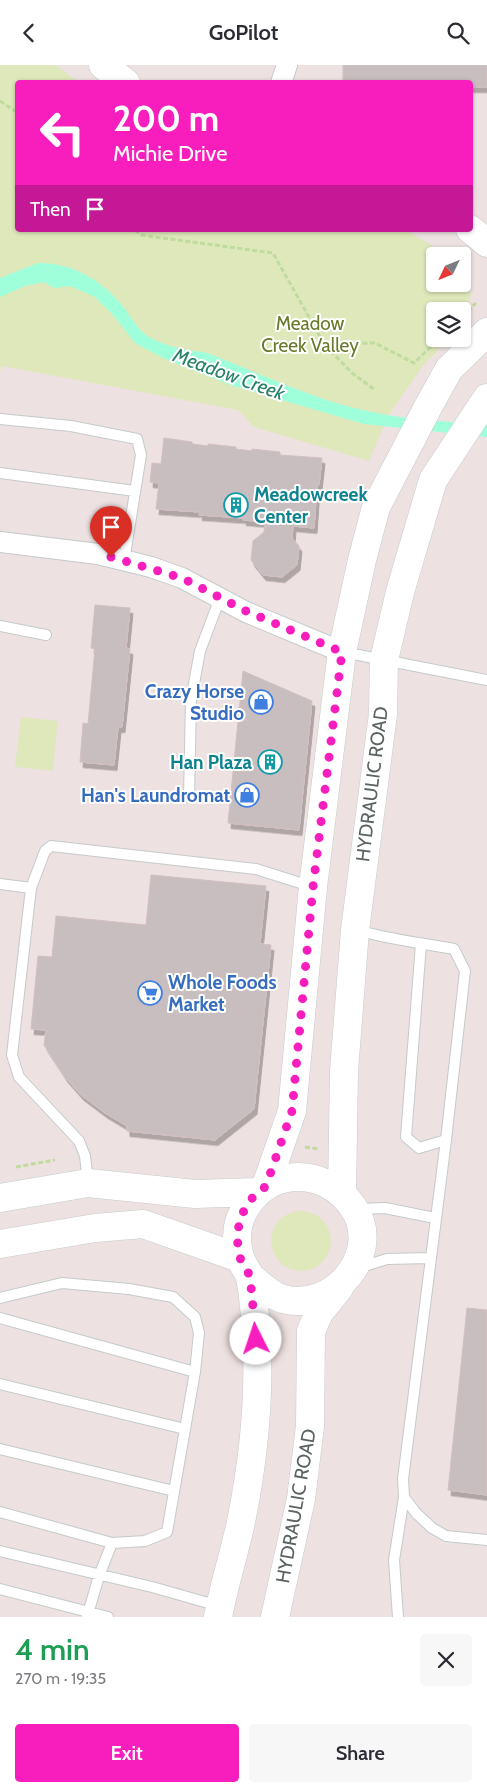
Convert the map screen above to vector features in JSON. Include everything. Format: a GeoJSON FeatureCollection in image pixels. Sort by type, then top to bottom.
{"type":"FeatureCollection","features":[{"type":"Feature","properties":{"kind":"main road"},"geometry":{"type":"LineString","coordinates":[[103,65],[122,80]]}},
{"type":"Feature","properties":{"kind":"main road"},"geometry":{"type":"LineString","coordinates":[[473,231],[487,243]]}},
{"type":"Feature","properties":{"kind":"main road"},"geometry":{"type":"LineString","coordinates":[[262,1189],[292,1111],[313,887],[342,652],[376,507],[449,369],[487,331]]}},
{"type":"Feature","properties":{"kind":"main road","name":"HYDRAULIC ROAD"},"geometry":{"type":"LineString","coordinates":[[275,1617],[301,1499],[310,1426],[311,1331],[319,1313],[348,1277],[361,1249],[361,1228],[348,1201],[344,1071],[355,930],[383,714],[384,660],[400,592],[433,480],[487,398]]}},
{"type":"Feature","properties":{"kind":"main road"},"geometry":{"type":"LineString","coordinates":[[219,1612],[241,1521],[255,1423],[257,1355],[245,1267],[237,1238],[240,1218],[250,1200],[262,1189],[284,1178],[305,1176],[324,1181],[348,1201]]}},
{"type":"Feature","properties":{"kind":"main road"},"geometry":{"type":"LineString","coordinates":[[0,1198],[88,1183],[195,1194],[262,1189]]}},
{"type":"Feature","properties":{"kind":"main road"},"geometry":{"type":"LineString","coordinates":[[0,1244],[95,1228],[143,1224],[245,1267],[265,1290],[284,1299],[297,1300],[324,1296],[348,1277]]}},
{"type":"Feature","properties":{"kind":"street"},"geometry":{"type":"LineString","coordinates":[[282,80],[287,65]]}},
{"type":"Feature","properties":{"kind":"street"},"geometry":{"type":"LineString","coordinates":[[0,542],[98,554],[182,578],[220,598],[342,652]]}},
{"type":"Feature","properties":{"kind":"lane"},"geometry":{"type":"LineString","coordinates":[[0,419],[71,426],[137,439],[141,455],[124,561]]}},
{"type":"Feature","properties":{"kind":"lane"},"geometry":{"type":"LineString","coordinates":[[0,473],[135,491]]}},
{"type":"Feature","properties":{"kind":"lane"},"geometry":{"type":"LineString","coordinates":[[189,797],[191,700],[200,651],[220,598]]}},
{"type":"Feature","properties":{"kind":"lane"},"geometry":{"type":"LineString","coordinates":[[0,626],[46,635]]}},
{"type":"Feature","properties":{"kind":"lane"},"geometry":{"type":"LineString","coordinates":[[342,652],[487,680]]}},
{"type":"Feature","properties":{"kind":"lane"},"geometry":{"type":"LineString","coordinates":[[88,1183],[85,1156],[79,1141],[19,1077],[12,1055],[30,888],[45,851],[51,845],[256,869],[313,887]]}},
{"type":"Feature","properties":{"kind":"lane"},"geometry":{"type":"LineString","coordinates":[[0,884],[30,888]]}},
{"type":"Feature","properties":{"kind":"lane"},"geometry":{"type":"LineString","coordinates":[[355,930],[379,937],[454,949],[465,971],[446,1140],[403,1479],[404,1497],[394,1560],[398,1617]]}},
{"type":"Feature","properties":{"kind":"lane"},"geometry":{"type":"LineString","coordinates":[[421,943],[406,1137],[420,1148],[446,1140]]}},
{"type":"Feature","properties":{"kind":"lane"},"geometry":{"type":"LineString","coordinates":[[348,1201],[435,1218]]}},
{"type":"Feature","properties":{"kind":"lane"},"geometry":{"type":"LineString","coordinates":[[348,1277],[387,1259],[430,1258]]}},
{"type":"Feature","properties":{"kind":"lane"},"geometry":{"type":"LineString","coordinates":[[0,1298],[62,1283],[129,1289],[173,1297],[195,1317],[199,1333],[195,1372],[167,1532],[145,1541],[112,1543],[0,1512]]}},
{"type":"Feature","properties":{"kind":"lane"},"geometry":{"type":"LineString","coordinates":[[0,1318],[195,1372]]}},
{"type":"Feature","properties":{"kind":"lane"},"geometry":{"type":"LineString","coordinates":[[0,1384],[185,1429]]}},
{"type":"Feature","properties":{"kind":"lane"},"geometry":{"type":"LineString","coordinates":[[0,1449],[174,1491]]}},
{"type":"Feature","properties":{"kind":"lane"},"geometry":{"type":"LineString","coordinates":[[404,1497],[416,1513],[432,1528],[446,1536],[487,1540]]}},
{"type":"Feature","properties":{"kind":"lane"},"geometry":{"type":"LineString","coordinates":[[88,1615],[99,1576],[112,1543]]}},
{"type":"Feature","properties":{"kind":"lane"},"geometry":{"type":"LineString","coordinates":[[0,1551],[99,1576],[152,1587],[219,1612]]}},
{"type":"Feature","properties":{"kind":"lane"},"geometry":{"type":"LineString","coordinates":[[0,1589],[88,1615],[108,1617]]}},
{"type":"Feature","properties":{"kind":"path"},"geometry":{"type":"LineString","coordinates":[[0,101],[15,111]]}},
{"type":"Feature","properties":{"kind":"path"},"geometry":{"type":"LineString","coordinates":[[138,232],[141,235],[273,253],[324,344],[352,373],[375,390]]}},
{"type":"Feature","properties":{"kind":"path"},"geometry":{"type":"LineString","coordinates":[[471,308],[476,303]]}},
{"type":"Feature","properties":{"kind":"path"},"geometry":{"type":"LineString","coordinates":[[324,344],[375,343],[414,363],[431,347]]}},
{"type":"Feature","properties":{"kind":"green space","name":"Meadow Creek Valley"},"geometry":{"type":"Polygon","coordinates":[[[0,65],[56,65],[75,80],[15,80],[15,232],[409,232],[434,247],[426,247],[426,293],[470,293],[471,295],[469,302],[426,302],[426,347],[441,347],[423,366],[389,414],[369,461],[254,427],[238,410],[2,366],[0,372],[0,65]]]}},
{"type":"Feature","properties":{"kind":"green space"},"geometry":{"type":"Polygon","coordinates":[[[21,717],[58,721],[53,771],[15,767],[21,717]]]}},
{"type":"Feature","properties":{"kind":"green space"},"geometry":{"type":"Polygon","coordinates":[[[301,1211],[317,1216],[322,1220],[326,1225],[331,1241],[326,1257],[322,1262],[317,1266],[301,1271],[285,1266],[280,1262],[276,1257],[271,1241],[276,1225],[280,1220],[285,1216],[301,1211]]]}},
{"type":"Feature","properties":{"kind":"water","name":"Meadow Creek"},"geometry":{"type":"Polygon","coordinates":[[[38,263],[63,266],[87,275],[98,282],[117,299],[142,331],[159,342],[182,349],[207,353],[306,393],[346,406],[396,416],[487,425],[487,437],[364,424],[230,385],[163,358],[135,343],[114,316],[95,297],[70,286],[54,288],[44,282],[25,286],[0,297],[0,278],[38,263]]]}},
{"type":"Feature","properties":{"kind":"building"},"geometry":{"type":"Polygon","coordinates":[[[343,65],[487,65],[487,87],[473,87],[473,80],[343,80],[343,65]]]}},
{"type":"Feature","properties":{"kind":"building","name":"Meadowcreek Center"},"geometry":{"type":"Polygon","coordinates":[[[164,438],[192,442],[192,444],[236,447],[236,449],[252,451],[252,449],[280,452],[280,455],[322,458],[319,485],[317,485],[314,528],[293,526],[292,538],[299,546],[297,565],[282,577],[263,575],[251,560],[253,541],[264,532],[265,522],[243,520],[244,518],[199,515],[200,512],[156,509],[159,483],[150,482],[152,463],[161,464],[164,438]]]}},
{"type":"Feature","properties":{"kind":"building"},"geometry":{"type":"Polygon","coordinates":[[[95,605],[130,608],[126,648],[130,649],[122,727],[118,727],[114,765],[80,762],[83,723],[88,724],[95,649],[91,648],[95,605]]]}},
{"type":"Feature","properties":{"kind":"building","name":"Han Plaza"},"geometry":{"type":"Polygon","coordinates":[[[243,671],[312,701],[299,830],[228,823],[243,671]]]}},
{"type":"Feature","properties":{"kind":"building","name":"Whole Foods Market"},"geometry":{"type":"Polygon","coordinates":[[[151,875],[266,886],[260,944],[271,945],[254,1109],[215,1140],[127,1131],[127,1126],[105,1113],[81,1095],[65,1077],[44,1045],[46,1030],[31,1029],[38,956],[52,957],[56,916],[146,925],[151,875]]]}},
{"type":"Feature","properties":{"kind":"building"},"geometry":{"type":"Polygon","coordinates":[[[467,1308],[487,1310],[487,1495],[448,1490],[467,1308]]]}},
{"type":"Feature","properties":{"kind":"place","name":"Meadowcreek Center"},"geometry":{"type":"Point","coordinates":[236,505]}},
{"type":"Feature","properties":{"kind":"place","name":"Crazy Horse Studio"},"geometry":{"type":"Point","coordinates":[261,702]}},
{"type":"Feature","properties":{"kind":"place","name":"Han Plaza"},"geometry":{"type":"Point","coordinates":[270,762]}},
{"type":"Feature","properties":{"kind":"place","name":"Han's Laundromat"},"geometry":{"type":"Point","coordinates":[247,795]}},
{"type":"Feature","properties":{"kind":"place","name":"Whole Foods Market"},"geometry":{"type":"Point","coordinates":[150,993]}},
{"type":"Feature","properties":{"kind":"route"},"geometry":{"type":"LineString","coordinates":[[111,557],[151,567],[182,578],[246,611],[342,652],[313,887],[292,1111],[266,1186],[250,1200],[240,1218],[237,1238],[240,1258],[250,1276],[256,1339]]}}]}
